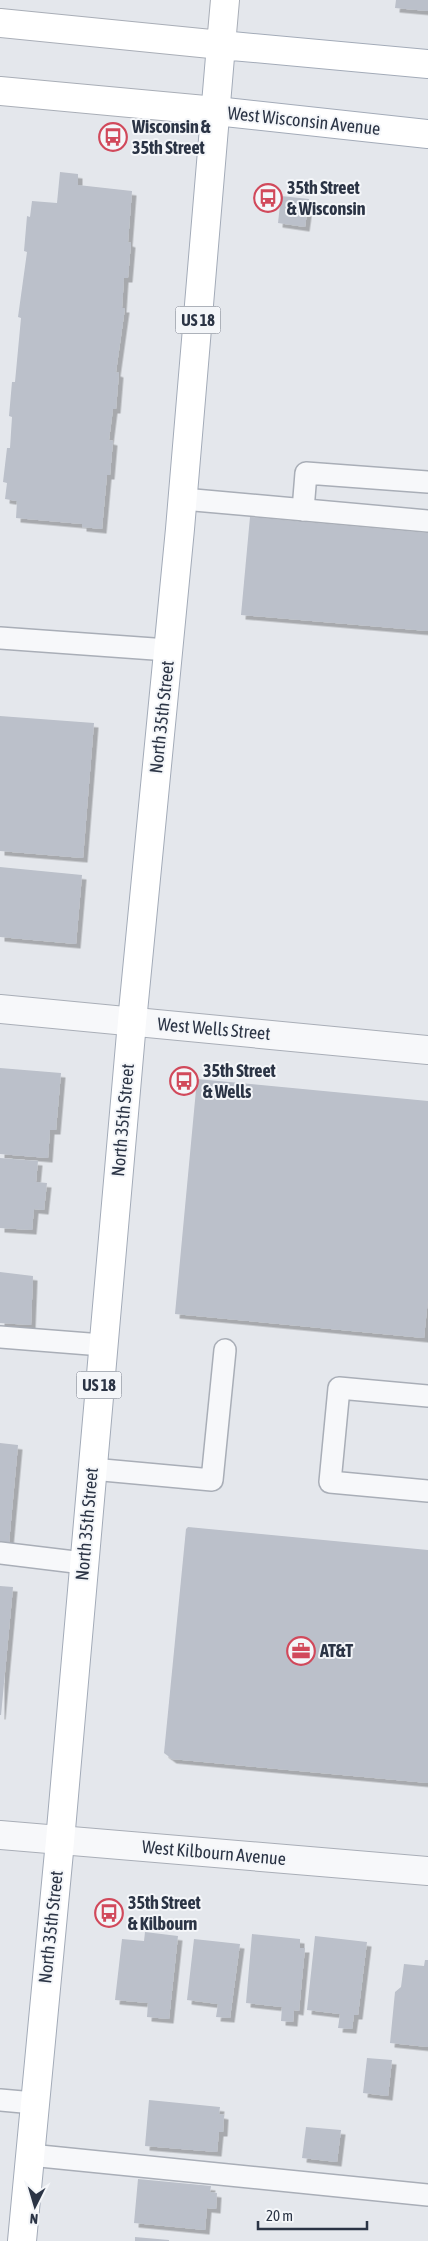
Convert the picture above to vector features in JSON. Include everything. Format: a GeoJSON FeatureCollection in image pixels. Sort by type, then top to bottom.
{"type":"FeatureCollection","features":[{"type":"Feature","properties":{"kind":"main road","name":"North 35th Street"},"geometry":{"type":"LineString","coordinates":[[22,2241],[60,1841],[102,1345],[183,499],[225,0]]}},
{"type":"Feature","properties":{"kind":"main road"},"geometry":{"type":"LineString","coordinates":[[0,23],[428,64]]}},
{"type":"Feature","properties":{"kind":"main road","name":"West Wisconsin Avenue"},"geometry":{"type":"LineString","coordinates":[[0,91],[216,111],[428,134]]}},
{"type":"Feature","properties":{"kind":"street","name":"West Wells Street"},"geometry":{"type":"LineString","coordinates":[[0,1009],[428,1050]]}},
{"type":"Feature","properties":{"kind":"street","name":"West Kilbourn Avenue"},"geometry":{"type":"LineString","coordinates":[[0,1834],[60,1841],[428,1871]]}},
{"type":"Feature","properties":{"kind":"lane"},"geometry":{"type":"LineString","coordinates":[[303,510],[306,473],[428,482]]}},
{"type":"Feature","properties":{"kind":"lane"},"geometry":{"type":"LineString","coordinates":[[183,499],[428,521]]}},
{"type":"Feature","properties":{"kind":"lane"},"geometry":{"type":"LineString","coordinates":[[0,638],[168,650]]}},
{"type":"Feature","properties":{"kind":"lane"},"geometry":{"type":"LineString","coordinates":[[0,1336],[102,1345]]}},
{"type":"Feature","properties":{"kind":"lane"},"geometry":{"type":"LineString","coordinates":[[92,1469],[212,1480],[225,1350]]}},
{"type":"Feature","properties":{"kind":"lane"},"geometry":{"type":"LineString","coordinates":[[428,1396],[339,1388],[330,1482],[428,1491]]}},
{"type":"Feature","properties":{"kind":"lane"},"geometry":{"type":"LineString","coordinates":[[0,1553],[83,1563]]}},
{"type":"Feature","properties":{"kind":"lane"},"geometry":{"type":"LineString","coordinates":[[0,2100],[34,2103]]}},
{"type":"Feature","properties":{"kind":"lane"},"geometry":{"type":"LineString","coordinates":[[30,2155],[428,2195]]}},
{"type":"Feature","properties":{"kind":"building"},"geometry":{"type":"Polygon","coordinates":[[[396,0],[428,0],[428,11],[395,8],[396,0]]]}},
{"type":"Feature","properties":{"kind":"building"},"geometry":{"type":"Polygon","coordinates":[[[60,172],[78,174],[78,185],[132,191],[128,242],[131,243],[128,278],[124,278],[122,308],[125,308],[116,372],[119,373],[116,409],[113,409],[109,440],[113,441],[110,475],[107,475],[102,529],[82,527],[82,524],[16,518],[17,501],[5,499],[7,483],[3,482],[7,448],[10,448],[12,417],[9,416],[12,382],[15,382],[21,318],[18,317],[27,252],[24,251],[27,216],[30,217],[32,201],[57,203],[60,172]]]}},
{"type":"Feature","properties":{"kind":"building"},"geometry":{"type":"Polygon","coordinates":[[[281,196],[309,199],[305,227],[278,223],[281,196]]]}},
{"type":"Feature","properties":{"kind":"building"},"geometry":{"type":"Polygon","coordinates":[[[250,517],[428,533],[428,631],[241,615],[250,517]]]}},
{"type":"Feature","properties":{"kind":"building"},"geometry":{"type":"Polygon","coordinates":[[[0,716],[94,723],[83,858],[0,851],[0,716]]]}},
{"type":"Feature","properties":{"kind":"building"},"geometry":{"type":"Polygon","coordinates":[[[0,867],[82,875],[76,944],[0,937],[0,867]]]}},
{"type":"Feature","properties":{"kind":"building"},"geometry":{"type":"Polygon","coordinates":[[[0,1068],[61,1073],[56,1130],[50,1130],[48,1158],[0,1154],[0,1068]]]}},
{"type":"Feature","properties":{"kind":"building"},"geometry":{"type":"Polygon","coordinates":[[[197,1079],[428,1101],[428,1299],[424,1338],[175,1314],[197,1079]]]}},
{"type":"Feature","properties":{"kind":"building"},"geometry":{"type":"Polygon","coordinates":[[[0,1158],[38,1161],[36,1182],[47,1183],[44,1210],[34,1209],[32,1230],[0,1228],[0,1158]]]}},
{"type":"Feature","properties":{"kind":"building"},"geometry":{"type":"Polygon","coordinates":[[[0,1272],[33,1276],[31,1325],[0,1323],[0,1272]]]}},
{"type":"Feature","properties":{"kind":"building"},"geometry":{"type":"Polygon","coordinates":[[[0,1443],[18,1445],[9,1543],[0,1542],[0,1443]]]}},
{"type":"Feature","properties":{"kind":"building","name":"AT&T"},"geometry":{"type":"Polygon","coordinates":[[[188,1527],[428,1550],[428,1783],[172,1759],[164,1753],[186,1529],[188,1527]]]}},
{"type":"Feature","properties":{"kind":"building"},"geometry":{"type":"Polygon","coordinates":[[[0,1586],[13,1587],[1,1715],[0,1715],[0,1586]]]}},
{"type":"Feature","properties":{"kind":"building"},"geometry":{"type":"Polygon","coordinates":[[[145,1932],[178,1936],[169,2019],[147,2017],[148,2003],[115,2000],[122,1939],[144,1941],[145,1932]]]}},
{"type":"Feature","properties":{"kind":"building"},"geometry":{"type":"Polygon","coordinates":[[[252,1934],[300,1939],[300,1948],[305,1948],[299,2011],[294,2010],[293,2022],[281,2021],[282,2007],[246,2003],[252,1934]]]}},
{"type":"Feature","properties":{"kind":"building"},"geometry":{"type":"Polygon","coordinates":[[[315,1936],[367,1942],[358,2015],[354,2015],[352,2029],[338,2028],[340,2014],[307,2010],[315,1936]]]}},
{"type":"Feature","properties":{"kind":"building"},"geometry":{"type":"Polygon","coordinates":[[[194,1939],[240,1944],[230,2018],[216,2017],[218,2004],[187,2000],[194,1939]]]}},
{"type":"Feature","properties":{"kind":"building"},"geometry":{"type":"Polygon","coordinates":[[[425,1960],[428,1960],[428,2047],[390,2043],[395,1992],[401,1987],[404,1964],[424,1966],[425,1960]]]}},
{"type":"Feature","properties":{"kind":"building"},"geometry":{"type":"Polygon","coordinates":[[[367,2058],[392,2060],[388,2096],[363,2093],[367,2058]]]}},
{"type":"Feature","properties":{"kind":"building"},"geometry":{"type":"Polygon","coordinates":[[[149,2100],[220,2107],[219,2114],[224,2115],[223,2132],[219,2132],[217,2152],[145,2146],[149,2100]]]}},
{"type":"Feature","properties":{"kind":"building"},"geometry":{"type":"Polygon","coordinates":[[[306,2127],[341,2130],[337,2162],[302,2158],[306,2127]]]}},
{"type":"Feature","properties":{"kind":"building"},"geometry":{"type":"Polygon","coordinates":[[[138,2179],[211,2186],[210,2192],[217,2193],[216,2209],[207,2208],[205,2230],[134,2223],[138,2179]]]}},
{"type":"Feature","properties":{"kind":"building"},"geometry":{"type":"Polygon","coordinates":[[[135,2237],[169,2240],[169,2241],[135,2241],[135,2237]]]}},
{"type":"Feature","properties":{"kind":"place","name":"Wisconsin & 35th Street"},"geometry":{"type":"Point","coordinates":[113,137]}},
{"type":"Feature","properties":{"kind":"place","name":"35th Street & Wisconsin"},"geometry":{"type":"Point","coordinates":[268,198]}},
{"type":"Feature","properties":{"kind":"place","name":"35th Street & Wells"},"geometry":{"type":"Point","coordinates":[184,1081]}},
{"type":"Feature","properties":{"kind":"place","name":"AT&T"},"geometry":{"type":"Point","coordinates":[301,1651]}},
{"type":"Feature","properties":{"kind":"place","name":"35th Street & Kilbourn"},"geometry":{"type":"Point","coordinates":[109,1913]}}]}
